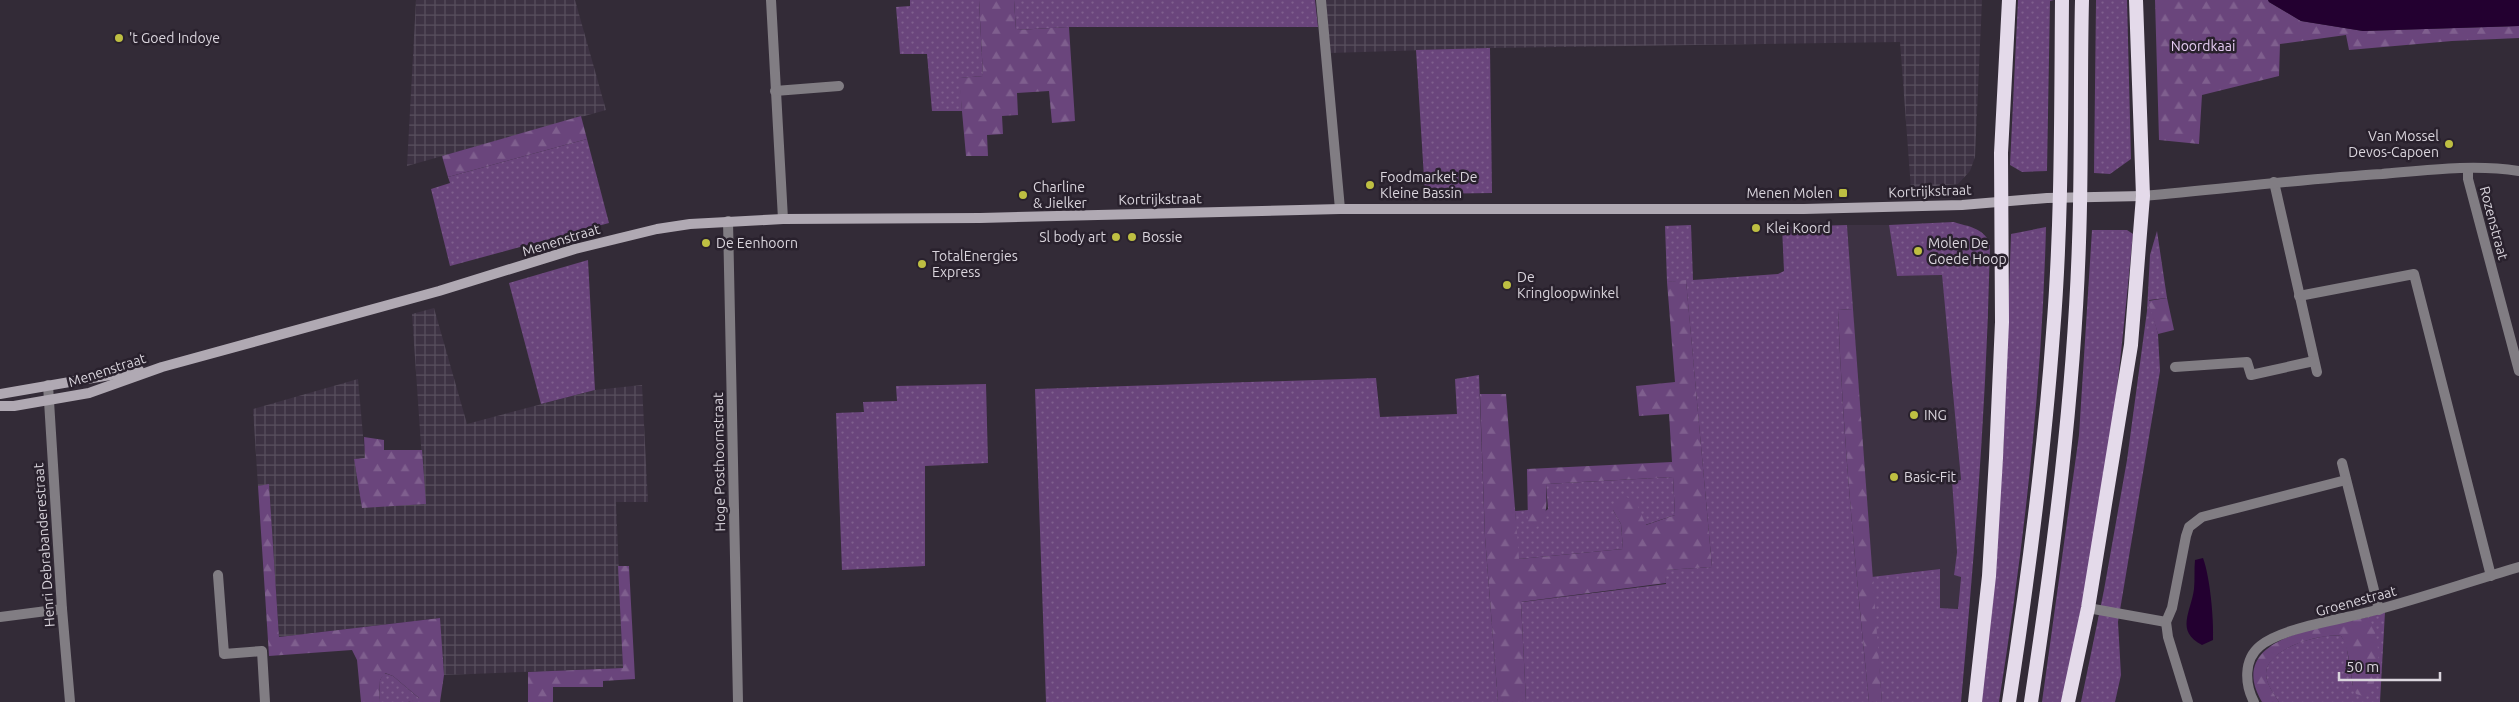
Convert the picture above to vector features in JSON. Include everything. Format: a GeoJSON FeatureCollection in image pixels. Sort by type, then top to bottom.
{"type":"FeatureCollection","features":[{"type":"Feature","properties":{"kind":"highway"},"geometry":{"type":"LineString","coordinates":[[1975,702],[1989,576],[1996,458],[2002,322],[2001,153],[2010,0]]}},
{"type":"Feature","properties":{"kind":"highway"},"geometry":{"type":"LineString","coordinates":[[2009,702],[2030,567],[2053,332],[2058,247],[2062,0]]}},
{"type":"Feature","properties":{"kind":"highway"},"geometry":{"type":"LineString","coordinates":[[2031,702],[2052,565],[2074,330],[2081,168],[2082,0]]}},
{"type":"Feature","properties":{"kind":"highway"},"geometry":{"type":"LineString","coordinates":[[2068,702],[2088,608],[2131,345],[2143,196],[2136,0]]}},
{"type":"Feature","properties":{"kind":"main road","name":"Kortrijkstraat"},"geometry":{"type":"LineString","coordinates":[[980,218],[1340,209],[1804,209],[1962,205],[2047,198],[2143,196]]}},
{"type":"Feature","properties":{"kind":"main road","name":"Menenstraat"},"geometry":{"type":"LineString","coordinates":[[0,406],[49,401],[89,393],[162,367],[439,291],[606,240],[657,228],[783,218],[980,218]]}},
{"type":"Feature","properties":{"kind":"main road","name":"Menenstraat"},"geometry":{"type":"LineString","coordinates":[[0,394],[162,367]]}},
{"type":"Feature","properties":{"kind":"street"},"geometry":{"type":"LineString","coordinates":[[771,0],[783,218]]}},
{"type":"Feature","properties":{"kind":"street"},"geometry":{"type":"LineString","coordinates":[[1321,0],[1340,209]]}},
{"type":"Feature","properties":{"kind":"street"},"geometry":{"type":"LineString","coordinates":[[775,91],[839,86]]}},
{"type":"Feature","properties":{"kind":"street","name":"Kortrijkstraat"},"geometry":{"type":"LineString","coordinates":[[2143,196],[2274,182],[2468,168],[2495,168],[2519,171]]}},
{"type":"Feature","properties":{"kind":"street","name":"Rozenstraat"},"geometry":{"type":"LineString","coordinates":[[2468,168],[2468,179],[2519,371]]}},
{"type":"Feature","properties":{"kind":"street"},"geometry":{"type":"LineString","coordinates":[[2274,182],[2317,372]]}},
{"type":"Feature","properties":{"kind":"street","name":"Hoge Posthoornstraat"},"geometry":{"type":"LineString","coordinates":[[728,221],[738,702]]}},
{"type":"Feature","properties":{"kind":"street"},"geometry":{"type":"LineString","coordinates":[[2299,296],[2414,274],[2491,576]]}},
{"type":"Feature","properties":{"kind":"street"},"geometry":{"type":"LineString","coordinates":[[2175,367],[2247,362],[2251,374],[2314,361]]}},
{"type":"Feature","properties":{"kind":"street","name":"Henri Debrabanderestraat"},"geometry":{"type":"LineString","coordinates":[[48,385],[62,609],[70,702]]}},
{"type":"Feature","properties":{"kind":"street"},"geometry":{"type":"LineString","coordinates":[[2342,463],[2379,610]]}},
{"type":"Feature","properties":{"kind":"street"},"geometry":{"type":"LineString","coordinates":[[2188,702],[2168,637],[2166,622],[2172,608],[2186,536],[2194,522],[2202,517],[2346,480]]}},
{"type":"Feature","properties":{"kind":"street","name":"Groenestraat"},"geometry":{"type":"LineString","coordinates":[[2254,702],[2246,679],[2247,668],[2259,646],[2283,634],[2379,610],[2519,567]]}},
{"type":"Feature","properties":{"kind":"street"},"geometry":{"type":"LineString","coordinates":[[218,575],[224,654],[262,651],[265,702]]}},
{"type":"Feature","properties":{"kind":"street"},"geometry":{"type":"LineString","coordinates":[[2088,608],[2166,622]]}},
{"type":"Feature","properties":{"kind":"street"},"geometry":{"type":"LineString","coordinates":[[0,617],[62,609]]}},
{"type":"Feature","properties":{"kind":"shaded area"},"geometry":{"type":"Polygon","coordinates":[[[416,0],[575,0],[606,110],[407,166],[416,0]]]}},
{"type":"Feature","properties":{"kind":"shaded area"},"geometry":{"type":"Polygon","coordinates":[[[1326,0],[1982,0],[1975,157],[1970,171],[1958,184],[1911,189],[1900,42],[1490,48],[1330,53],[1326,0]]]}},
{"type":"Feature","properties":{"kind":"shaded area"},"geometry":{"type":"Polygon","coordinates":[[[2268,0],[2519,0],[2519,26],[2363,31],[2301,21],[2268,0]]]}},
{"type":"Feature","properties":{"kind":"shaded area"},"geometry":{"type":"Polygon","coordinates":[[[1847,225],[1889,225],[1897,276],[1942,275],[1961,480],[1952,481],[1957,552],[1954,575],[1961,576],[1958,609],[1940,608],[1939,569],[1871,577],[1847,225]]]}},
{"type":"Feature","properties":{"kind":"shaded area"},"geometry":{"type":"Polygon","coordinates":[[[434,308],[467,424],[595,390],[642,385],[648,502],[616,502],[623,668],[444,675],[439,618],[279,637],[269,485],[258,486],[253,409],[358,379],[365,458],[354,459],[362,507],[425,504],[412,314],[434,308]]]}},
{"type":"Feature","properties":{"kind":"shaded area"},"geometry":{"type":"Polygon","coordinates":[[[2203,558],[2210,587],[2213,640],[2202,645],[2189,634],[2187,620],[2194,589],[2195,560],[2203,558]]]}},
{"type":"Feature","properties":{"kind":"green space"},"geometry":{"type":"Polygon","coordinates":[[[910,0],[979,0],[983,76],[960,78],[962,111],[932,111],[927,54],[900,54],[896,7],[910,6],[910,0]]]}},
{"type":"Feature","properties":{"kind":"green space"},"geometry":{"type":"Polygon","coordinates":[[[979,0],[1014,0],[1016,30],[1069,27],[1075,121],[1052,123],[1049,91],[1017,93],[1018,115],[1002,116],[1003,134],[987,135],[988,156],[966,156],[959,78],[983,76],[979,0]]]}},
{"type":"Feature","properties":{"kind":"green space"},"geometry":{"type":"Polygon","coordinates":[[[1014,0],[1315,0],[1318,27],[1069,27],[1016,30],[1014,0]]]}},
{"type":"Feature","properties":{"kind":"green space"},"geometry":{"type":"Polygon","coordinates":[[[2018,0],[2054,0],[2050,1],[2047,171],[2022,172],[2010,165],[2018,0]]]}},
{"type":"Feature","properties":{"kind":"green space"},"geometry":{"type":"Polygon","coordinates":[[[2096,0],[2127,0],[2131,159],[2110,174],[2094,173],[2096,0]]]}},
{"type":"Feature","properties":{"kind":"green space","name":"Noordkaai"},"geometry":{"type":"Polygon","coordinates":[[[2155,0],[2268,0],[2301,21],[2363,31],[2519,26],[2519,38],[2452,41],[2349,50],[2346,35],[2280,44],[2279,76],[2202,95],[2199,144],[2159,140],[2155,0]]]}},
{"type":"Feature","properties":{"kind":"green space"},"geometry":{"type":"Polygon","coordinates":[[[1490,48],[1492,193],[1425,194],[1416,50],[1490,48]]]}},
{"type":"Feature","properties":{"kind":"green space"},"geometry":{"type":"Polygon","coordinates":[[[581,116],[587,139],[448,177],[442,156],[581,116]]]}},
{"type":"Feature","properties":{"kind":"green space"},"geometry":{"type":"Polygon","coordinates":[[[587,139],[609,223],[450,266],[431,189],[450,183],[448,177],[587,139]]]}},
{"type":"Feature","properties":{"kind":"green space"},"geometry":{"type":"Polygon","coordinates":[[[1954,222],[1979,231],[1990,243],[1980,472],[1961,702],[1882,702],[1871,577],[1940,569],[1940,608],[1958,609],[1961,577],[1954,575],[1957,552],[1952,481],[1961,480],[1942,275],[1897,276],[1889,225],[1954,222]]]}},
{"type":"Feature","properties":{"kind":"green space"},"geometry":{"type":"Polygon","coordinates":[[[1691,225],[1693,280],[1778,274],[1784,271],[1782,227],[1847,225],[1853,309],[1838,310],[1840,359],[1850,506],[1869,702],[1526,702],[1521,602],[1666,584],[1664,570],[1712,567],[1686,281],[1667,282],[1665,226],[1691,225]]]}},
{"type":"Feature","properties":{"kind":"green space"},"geometry":{"type":"Polygon","coordinates":[[[2046,227],[2036,406],[2016,584],[1999,702],[1981,702],[2003,455],[2011,234],[2046,227]]]}},
{"type":"Feature","properties":{"kind":"green space"},"geometry":{"type":"Polygon","coordinates":[[[2092,230],[2127,230],[2133,234],[2123,338],[2100,507],[2062,702],[2042,702],[2079,435],[2092,230]]]}},
{"type":"Feature","properties":{"kind":"green space"},"geometry":{"type":"Polygon","coordinates":[[[2157,231],[2167,298],[2149,300],[2158,334],[2160,371],[2118,622],[2121,675],[2115,702],[2081,702],[2104,590],[2127,460],[2147,311],[2150,255],[2157,231]]]}},
{"type":"Feature","properties":{"kind":"green space"},"geometry":{"type":"Polygon","coordinates":[[[588,260],[595,390],[541,404],[509,283],[588,260]]]}},
{"type":"Feature","properties":{"kind":"green space"},"geometry":{"type":"Polygon","coordinates":[[[1686,280],[1712,567],[1665,570],[1666,583],[1521,602],[1526,702],[1498,702],[1485,537],[1480,394],[1506,394],[1519,559],[1623,549],[1621,524],[1613,510],[1621,494],[1636,502],[1646,525],[1675,515],[1673,477],[1546,484],[1545,515],[1543,520],[1534,529],[1528,525],[1527,469],[1672,462],[1669,414],[1639,416],[1636,386],[1675,382],[1667,282],[1686,280]]]}},
{"type":"Feature","properties":{"kind":"green space"},"geometry":{"type":"Polygon","coordinates":[[[2167,298],[2174,330],[2158,334],[2148,301],[2167,298]]]}},
{"type":"Feature","properties":{"kind":"green space"},"geometry":{"type":"Polygon","coordinates":[[[1853,309],[1882,702],[1869,702],[1847,457],[1838,310],[1853,309]]]}},
{"type":"Feature","properties":{"kind":"green space"},"geometry":{"type":"Polygon","coordinates":[[[1479,375],[1485,537],[1498,702],[1046,702],[1035,389],[1376,378],[1380,417],[1457,414],[1455,379],[1479,375]]]}},
{"type":"Feature","properties":{"kind":"green space"},"geometry":{"type":"Polygon","coordinates":[[[986,384],[988,463],[925,466],[925,566],[842,570],[836,413],[864,412],[863,402],[897,401],[896,386],[986,384]]]}},
{"type":"Feature","properties":{"kind":"green space"},"geometry":{"type":"Polygon","coordinates":[[[364,437],[384,440],[384,450],[422,450],[426,504],[362,508],[354,459],[365,458],[364,437]]]}},
{"type":"Feature","properties":{"kind":"green space"},"geometry":{"type":"Polygon","coordinates":[[[1673,477],[1675,515],[1645,525],[1641,517],[1613,510],[1621,524],[1623,549],[1518,559],[1515,511],[1528,510],[1528,525],[1548,509],[1546,484],[1673,477]]]}},
{"type":"Feature","properties":{"kind":"green space"},"geometry":{"type":"Polygon","coordinates":[[[269,484],[279,637],[440,618],[444,675],[440,702],[408,702],[419,698],[393,676],[385,673],[380,680],[379,702],[361,702],[357,660],[352,650],[269,656],[258,486],[269,484]]]}},
{"type":"Feature","properties":{"kind":"green space"},"geometry":{"type":"Polygon","coordinates":[[[618,566],[629,566],[635,679],[603,681],[603,687],[553,687],[553,702],[528,702],[528,672],[623,668],[618,566]]]}},
{"type":"Feature","properties":{"kind":"green space"},"geometry":{"type":"Polygon","coordinates":[[[2385,612],[2380,702],[2279,702],[2266,678],[2268,665],[2275,657],[2296,644],[2321,637],[2341,636],[2346,643],[2353,686],[2368,617],[2385,612]]]}},
{"type":"Feature","properties":{"kind":"green space"},"geometry":{"type":"Polygon","coordinates":[[[2368,617],[2375,634],[2378,655],[2376,675],[2369,693],[2363,696],[2356,694],[2347,649],[2341,636],[2332,636],[2296,644],[2275,657],[2268,665],[2266,677],[2279,702],[2262,702],[2254,680],[2256,662],[2267,649],[2285,638],[2306,631],[2368,617]]]}},
{"type":"Feature","properties":{"kind":"green space"},"geometry":{"type":"Polygon","coordinates":[[[384,673],[393,676],[420,699],[408,702],[379,702],[380,680],[384,673]]]}},
{"type":"Feature","properties":{"kind":"place","name":"'t Goed Indoye"},"geometry":{"type":"Point","coordinates":[119,38]}},
{"type":"Feature","properties":{"kind":"place","name":"Van Mossel Devos-Capoen"},"geometry":{"type":"Point","coordinates":[2449,144]}},
{"type":"Feature","properties":{"kind":"place","name":"Foodmarket De Kleine Bassin"},"geometry":{"type":"Point","coordinates":[1370,185]}},
{"type":"Feature","properties":{"kind":"place","name":"Menen Molen"},"geometry":{"type":"Point","coordinates":[1843,193]}},
{"type":"Feature","properties":{"kind":"place","name":"Charline & Jielker"},"geometry":{"type":"Point","coordinates":[1023,195]}},
{"type":"Feature","properties":{"kind":"place","name":"Klei Koord"},"geometry":{"type":"Point","coordinates":[1756,228]}},
{"type":"Feature","properties":{"kind":"place","name":"Sl body art"},"geometry":{"type":"Point","coordinates":[1116,237]}},
{"type":"Feature","properties":{"kind":"place","name":"Bossie"},"geometry":{"type":"Point","coordinates":[1132,237]}},
{"type":"Feature","properties":{"kind":"place","name":"De Eenhoorn"},"geometry":{"type":"Point","coordinates":[706,243]}},
{"type":"Feature","properties":{"kind":"place","name":"Molen De Goede Hoop"},"geometry":{"type":"Point","coordinates":[1918,251]}},
{"type":"Feature","properties":{"kind":"place","name":"TotalEnergies Express"},"geometry":{"type":"Point","coordinates":[922,264]}},
{"type":"Feature","properties":{"kind":"place","name":"De Kringloopwinkel"},"geometry":{"type":"Point","coordinates":[1507,285]}},
{"type":"Feature","properties":{"kind":"place","name":"ING"},"geometry":{"type":"Point","coordinates":[1914,415]}},
{"type":"Feature","properties":{"kind":"place","name":"Basic-Fit"},"geometry":{"type":"Point","coordinates":[1894,477]}}]}
